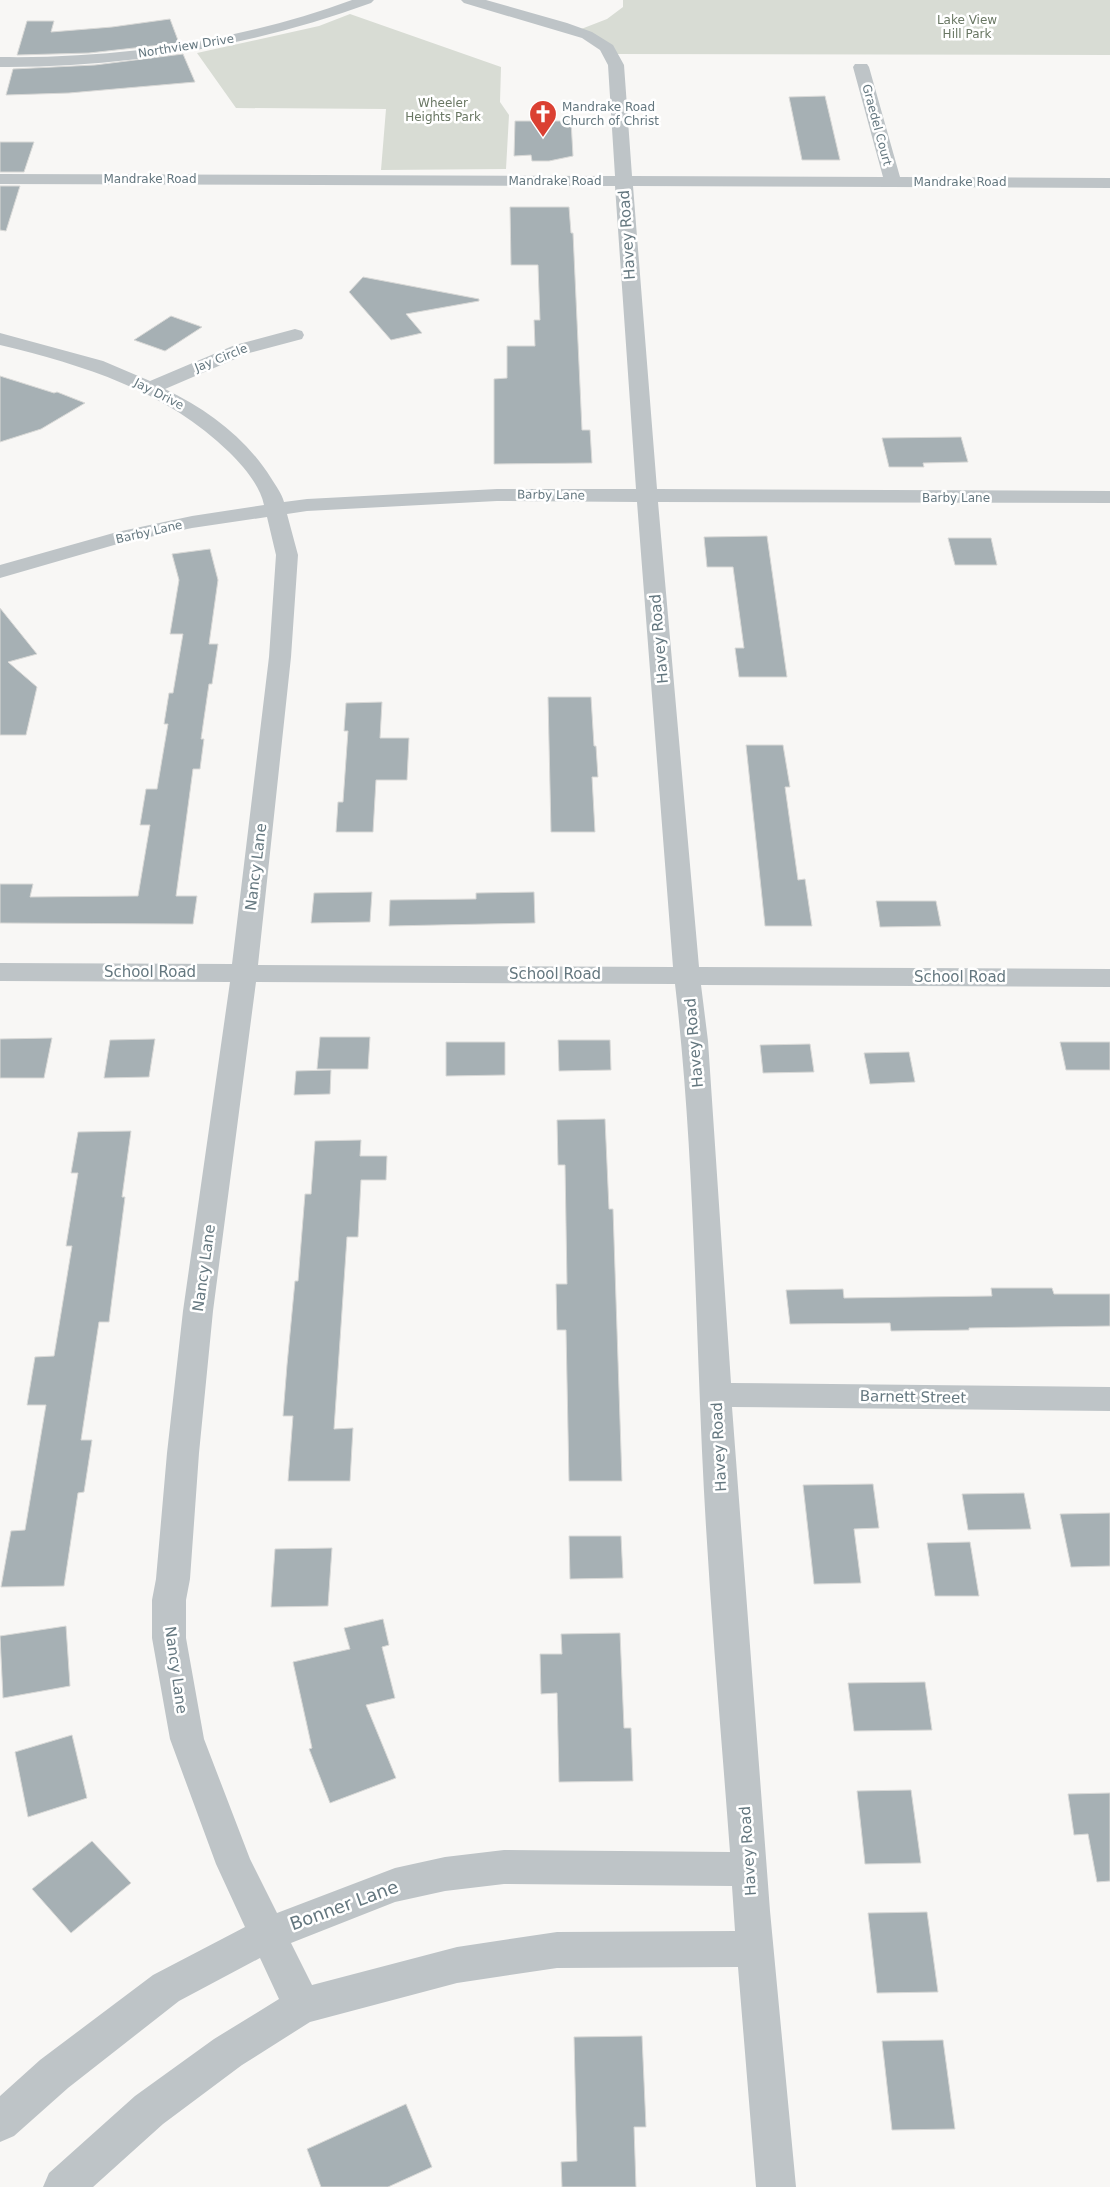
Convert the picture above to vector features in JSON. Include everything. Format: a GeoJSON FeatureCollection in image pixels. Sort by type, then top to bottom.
{"type":"FeatureCollection","features":[{"type":"Feature","properties":{"kind":"street","name":"Northview Drive"},"geometry":{"type":"LineString","coordinates":[[0,62],[106,57],[210,44],[312,20],[366,0]]}},
{"type":"Feature","properties":{"kind":"street","name":"Havey Road"},"geometry":{"type":"LineString","coordinates":[[469,0],[562,26],[599,41],[607,48],[616,65],[647,496],[687,975],[695,1041],[718,1453],[776,2187]]}},
{"type":"Feature","properties":{"kind":"street","name":"Graedel Court"},"geometry":{"type":"LineString","coordinates":[[861,67],[893,182]]}},
{"type":"Feature","properties":{"kind":"street","name":"Mandrake Road"},"geometry":{"type":"LineString","coordinates":[[0,179],[1110,183]]}},
{"type":"Feature","properties":{"kind":"street","name":"Jay Circle"},"geometry":{"type":"LineString","coordinates":[[150,388],[242,349],[295,335]]}},
{"type":"Feature","properties":{"kind":"street","name":"Jay Drive"},"geometry":{"type":"LineString","coordinates":[[0,339],[96,365],[150,388],[186,407],[217,429],[250,461],[273,498],[276,509]]}},
{"type":"Feature","properties":{"kind":"street","name":"Barby Lane"},"geometry":{"type":"LineString","coordinates":[[0,572],[117,538],[192,522],[307,505],[464,495],[1110,497]]}},
{"type":"Feature","properties":{"kind":"street","name":"Nancy Lane"},"geometry":{"type":"LineString","coordinates":[[276,509],[287,555],[280,657],[244,973],[198,1311],[183,1453],[173,1579],[169,1600],[169,1638],[187,1739],[234,1864],[302,2006]]}},
{"type":"Feature","properties":{"kind":"street","name":"School Road"},"geometry":{"type":"LineString","coordinates":[[0,972],[1110,978]]}},
{"type":"Feature","properties":{"kind":"street","name":"Barnett Street"},"geometry":{"type":"LineString","coordinates":[[716,1395],[1110,1399]]}},
{"type":"Feature","properties":{"kind":"street","name":"Bonner Lane"},"geometry":{"type":"LineString","coordinates":[[0,2122],[54,2074],[166,1988],[268,1934],[395,1885],[445,1874],[504,1867],[750,1869]]}},
{"type":"Feature","properties":{"kind":"street"},"geometry":{"type":"LineString","coordinates":[[63,2187],[149,2110],[228,2052],[302,2006],[457,1964],[558,1950],[756,1949]]}},
{"type":"Feature","properties":{"kind":"green space","name":"Lake View Hill Park"},"geometry":{"type":"Polygon","coordinates":[[[623,0],[1110,0],[1110,55],[612,54],[576,31],[607,19],[623,7],[623,0]]]}},
{"type":"Feature","properties":{"kind":"green space","name":"Wheeler Heights Park"},"geometry":{"type":"Polygon","coordinates":[[[350,14],[501,67],[500,102],[509,115],[506,169],[381,170],[386,109],[236,108],[197,53],[319,26],[350,14]]]}},
{"type":"Feature","properties":{"kind":"building"},"geometry":{"type":"Polygon","coordinates":[[[170,19],[179,43],[89,53],[17,55],[27,21],[54,21],[51,32],[112,27],[170,19]]]}},
{"type":"Feature","properties":{"kind":"building"},"geometry":{"type":"Polygon","coordinates":[[[183,54],[195,82],[69,93],[6,95],[13,69],[95,65],[183,54]]]}},
{"type":"Feature","properties":{"kind":"building"},"geometry":{"type":"Polygon","coordinates":[[[825,96],[840,160],[802,160],[789,97],[825,96]]]}},
{"type":"Feature","properties":{"kind":"building","name":"Mandrake Road Church of Christ"},"geometry":{"type":"Polygon","coordinates":[[[515,121],[571,121],[573,156],[549,161],[532,161],[531,155],[514,156],[515,121]]]}},
{"type":"Feature","properties":{"kind":"building"},"geometry":{"type":"Polygon","coordinates":[[[0,142],[34,142],[24,172],[0,172],[0,142]]]}},
{"type":"Feature","properties":{"kind":"building"},"geometry":{"type":"Polygon","coordinates":[[[0,186],[20,186],[6,231],[0,230],[0,186]]]}},
{"type":"Feature","properties":{"kind":"building"},"geometry":{"type":"Polygon","coordinates":[[[510,207],[569,207],[571,233],[573,233],[582,430],[590,430],[592,463],[494,464],[494,379],[507,378],[507,346],[535,346],[534,320],[540,320],[538,265],[511,265],[510,207]]]}},
{"type":"Feature","properties":{"kind":"building"},"geometry":{"type":"Polygon","coordinates":[[[363,277],[479,299],[479,301],[406,314],[422,333],[391,340],[349,292],[363,277]]]}},
{"type":"Feature","properties":{"kind":"building"},"geometry":{"type":"Polygon","coordinates":[[[171,316],[202,327],[165,351],[134,340],[171,316]]]}},
{"type":"Feature","properties":{"kind":"building"},"geometry":{"type":"Polygon","coordinates":[[[0,376],[54,393],[57,392],[85,403],[41,429],[0,442],[0,376]]]}},
{"type":"Feature","properties":{"kind":"building"},"geometry":{"type":"Polygon","coordinates":[[[961,437],[968,462],[923,463],[924,467],[889,467],[882,438],[961,437]]]}},
{"type":"Feature","properties":{"kind":"building"},"geometry":{"type":"Polygon","coordinates":[[[767,536],[787,677],[739,677],[735,648],[744,648],[733,567],[707,567],[704,537],[767,536]]]}},
{"type":"Feature","properties":{"kind":"building"},"geometry":{"type":"Polygon","coordinates":[[[948,538],[991,538],[997,565],[955,565],[948,538]]]}},
{"type":"Feature","properties":{"kind":"building"},"geometry":{"type":"Polygon","coordinates":[[[210,549],[218,580],[209,644],[218,644],[212,684],[209,684],[201,739],[204,739],[200,769],[193,769],[176,896],[197,896],[193,924],[0,923],[0,884],[33,884],[30,897],[138,896],[150,825],[140,825],[146,789],[157,789],[168,724],[164,724],[169,693],[173,693],[183,634],[170,634],[179,580],[172,554],[210,549]]]}},
{"type":"Feature","properties":{"kind":"building"},"geometry":{"type":"Polygon","coordinates":[[[0,608],[37,654],[8,662],[37,687],[26,735],[0,735],[0,608]]]}},
{"type":"Feature","properties":{"kind":"building"},"geometry":{"type":"Polygon","coordinates":[[[548,697],[591,697],[598,777],[592,777],[595,832],[551,832],[548,697]]]}},
{"type":"Feature","properties":{"kind":"building"},"geometry":{"type":"Polygon","coordinates":[[[382,702],[380,738],[409,738],[407,780],[376,780],[373,832],[336,832],[338,802],[343,802],[348,731],[344,731],[346,703],[382,702]]]}},
{"type":"Feature","properties":{"kind":"building"},"geometry":{"type":"Polygon","coordinates":[[[746,745],[783,745],[790,787],[785,787],[798,880],[805,879],[812,926],[765,926],[746,745]]]}},
{"type":"Feature","properties":{"kind":"building"},"geometry":{"type":"Polygon","coordinates":[[[372,892],[370,922],[311,923],[314,893],[372,892]]]}},
{"type":"Feature","properties":{"kind":"building"},"geometry":{"type":"Polygon","coordinates":[[[534,892],[535,923],[389,926],[390,900],[476,899],[476,893],[534,892]]]}},
{"type":"Feature","properties":{"kind":"building"},"geometry":{"type":"Polygon","coordinates":[[[876,901],[936,901],[941,926],[880,927],[876,901]]]}},
{"type":"Feature","properties":{"kind":"building"},"geometry":{"type":"Polygon","coordinates":[[[320,1037],[370,1037],[368,1069],[317,1069],[320,1037]]]}},
{"type":"Feature","properties":{"kind":"building"},"geometry":{"type":"Polygon","coordinates":[[[52,1038],[44,1078],[0,1078],[0,1039],[52,1038]]]}},
{"type":"Feature","properties":{"kind":"building"},"geometry":{"type":"Polygon","coordinates":[[[155,1039],[149,1077],[104,1078],[110,1040],[155,1039]]]}},
{"type":"Feature","properties":{"kind":"building"},"geometry":{"type":"Polygon","coordinates":[[[558,1040],[610,1040],[611,1070],[559,1071],[558,1040]]]}},
{"type":"Feature","properties":{"kind":"building"},"geometry":{"type":"Polygon","coordinates":[[[446,1042],[505,1042],[505,1075],[446,1076],[446,1042]]]}},
{"type":"Feature","properties":{"kind":"building"},"geometry":{"type":"Polygon","coordinates":[[[1060,1042],[1110,1042],[1110,1070],[1066,1070],[1060,1042]]]}},
{"type":"Feature","properties":{"kind":"building"},"geometry":{"type":"Polygon","coordinates":[[[810,1044],[814,1072],[763,1073],[760,1045],[810,1044]]]}},
{"type":"Feature","properties":{"kind":"building"},"geometry":{"type":"Polygon","coordinates":[[[909,1052],[915,1082],[870,1084],[864,1053],[909,1052]]]}},
{"type":"Feature","properties":{"kind":"building"},"geometry":{"type":"Polygon","coordinates":[[[331,1070],[330,1094],[294,1095],[296,1071],[331,1070]]]}},
{"type":"Feature","properties":{"kind":"building"},"geometry":{"type":"Polygon","coordinates":[[[605,1119],[609,1209],[613,1209],[622,1481],[569,1481],[566,1330],[557,1330],[556,1284],[567,1284],[565,1165],[558,1165],[557,1120],[605,1119]]]}},
{"type":"Feature","properties":{"kind":"building"},"geometry":{"type":"Polygon","coordinates":[[[131,1131],[122,1197],[125,1197],[109,1322],[99,1322],[81,1440],[92,1440],[84,1492],[78,1493],[64,1586],[1,1587],[11,1531],[25,1530],[46,1405],[27,1405],[35,1357],[54,1356],[72,1246],[66,1246],[78,1173],[71,1173],[78,1132],[131,1131]]]}},
{"type":"Feature","properties":{"kind":"building"},"geometry":{"type":"Polygon","coordinates":[[[361,1140],[360,1156],[387,1156],[386,1180],[361,1180],[358,1237],[347,1237],[334,1429],[353,1428],[350,1481],[288,1481],[293,1416],[283,1416],[287,1365],[295,1281],[298,1281],[305,1194],[311,1194],[315,1141],[361,1140]]]}},
{"type":"Feature","properties":{"kind":"building"},"geometry":{"type":"Polygon","coordinates":[[[991,1288],[1052,1288],[1054,1294],[1110,1294],[1110,1326],[891,1331],[890,1323],[790,1324],[786,1290],[843,1289],[844,1298],[992,1296],[991,1288]]]}},
{"type":"Feature","properties":{"kind":"building"},"geometry":{"type":"Polygon","coordinates":[[[873,1484],[879,1528],[854,1529],[861,1583],[814,1584],[803,1485],[873,1484]]]}},
{"type":"Feature","properties":{"kind":"building"},"geometry":{"type":"Polygon","coordinates":[[[1024,1493],[1031,1529],[968,1530],[962,1494],[1024,1493]]]}},
{"type":"Feature","properties":{"kind":"building"},"geometry":{"type":"Polygon","coordinates":[[[1110,1513],[1110,1566],[1071,1567],[1060,1514],[1110,1513]]]}},
{"type":"Feature","properties":{"kind":"building"},"geometry":{"type":"Polygon","coordinates":[[[569,1536],[621,1536],[623,1578],[570,1579],[569,1536]]]}},
{"type":"Feature","properties":{"kind":"building"},"geometry":{"type":"Polygon","coordinates":[[[970,1542],[979,1596],[935,1596],[927,1543],[970,1542]]]}},
{"type":"Feature","properties":{"kind":"building"},"geometry":{"type":"Polygon","coordinates":[[[332,1548],[328,1606],[271,1607],[275,1549],[332,1548]]]}},
{"type":"Feature","properties":{"kind":"building"},"geometry":{"type":"Polygon","coordinates":[[[383,1619],[389,1645],[382,1647],[395,1698],[366,1705],[396,1778],[330,1803],[309,1749],[312,1748],[293,1662],[350,1649],[344,1628],[383,1619]]]}},
{"type":"Feature","properties":{"kind":"building"},"geometry":{"type":"Polygon","coordinates":[[[66,1626],[70,1686],[3,1698],[0,1636],[66,1626]]]}},
{"type":"Feature","properties":{"kind":"building"},"geometry":{"type":"Polygon","coordinates":[[[620,1633],[624,1728],[631,1728],[633,1781],[559,1782],[557,1693],[541,1694],[540,1654],[562,1654],[561,1634],[620,1633]]]}},
{"type":"Feature","properties":{"kind":"building"},"geometry":{"type":"Polygon","coordinates":[[[925,1682],[932,1730],[854,1731],[848,1683],[925,1682]]]}},
{"type":"Feature","properties":{"kind":"building"},"geometry":{"type":"Polygon","coordinates":[[[72,1735],[87,1798],[28,1817],[15,1752],[72,1735]]]}},
{"type":"Feature","properties":{"kind":"building"},"geometry":{"type":"Polygon","coordinates":[[[911,1790],[921,1863],[865,1864],[857,1791],[911,1790]]]}},
{"type":"Feature","properties":{"kind":"building"},"geometry":{"type":"Polygon","coordinates":[[[1110,1793],[1110,1881],[1097,1882],[1088,1834],[1074,1835],[1068,1794],[1110,1793]]]}},
{"type":"Feature","properties":{"kind":"building"},"geometry":{"type":"Polygon","coordinates":[[[92,1841],[131,1883],[71,1933],[32,1889],[92,1841]]]}},
{"type":"Feature","properties":{"kind":"building"},"geometry":{"type":"Polygon","coordinates":[[[927,1912],[938,1992],[877,1993],[868,1913],[927,1912]]]}},
{"type":"Feature","properties":{"kind":"building"},"geometry":{"type":"Polygon","coordinates":[[[642,2036],[646,2127],[634,2127],[636,2187],[562,2187],[561,2162],[577,2161],[574,2037],[642,2036]]]}},
{"type":"Feature","properties":{"kind":"building"},"geometry":{"type":"Polygon","coordinates":[[[943,2040],[955,2129],[892,2130],[882,2041],[943,2040]]]}},
{"type":"Feature","properties":{"kind":"building"},"geometry":{"type":"Polygon","coordinates":[[[406,2104],[432,2167],[388,2187],[321,2187],[307,2149],[406,2104]]]}},
{"type":"Feature","properties":{"kind":"place","name":"Mandrake Road Church of Christ"},"geometry":{"type":"Point","coordinates":[543,138]}}]}
